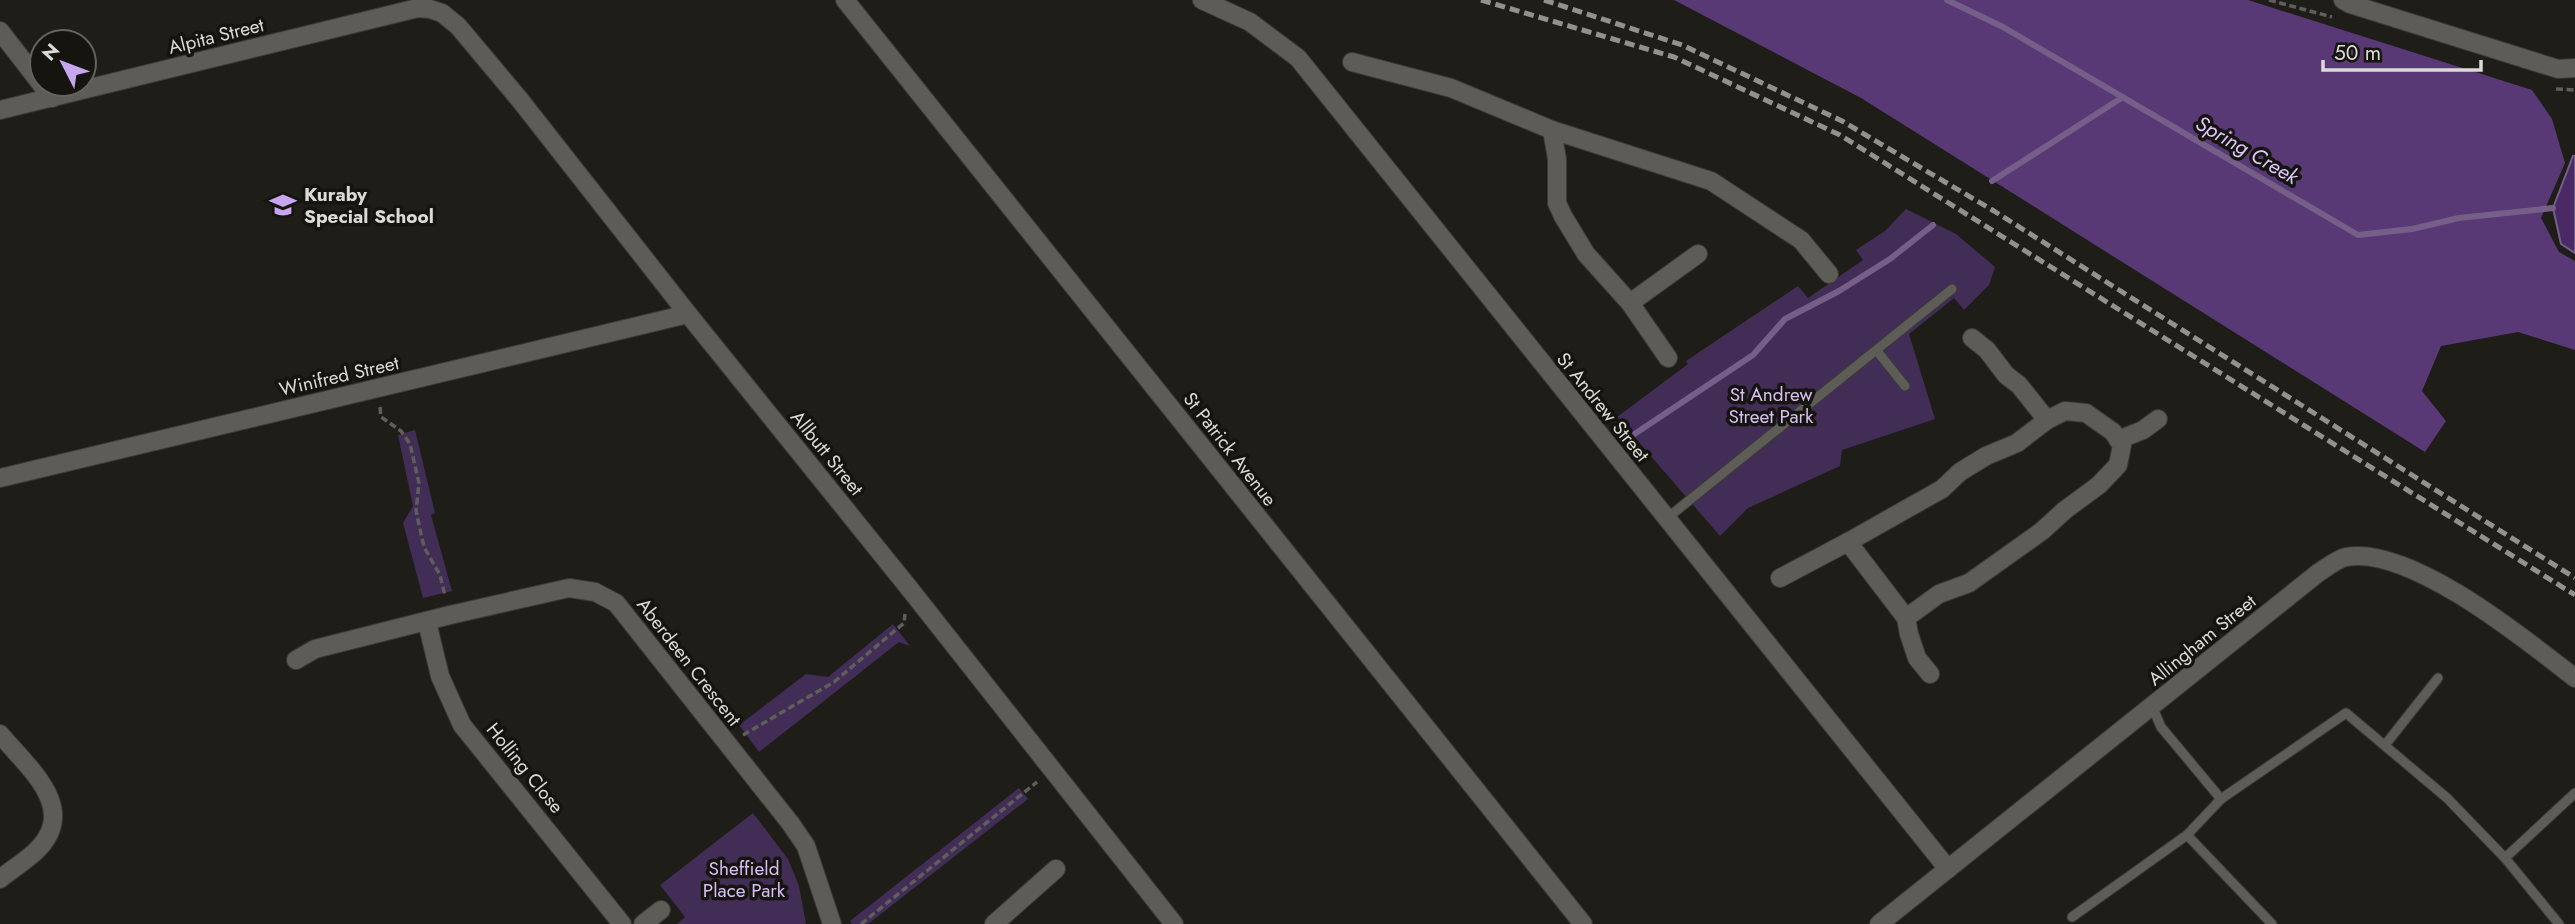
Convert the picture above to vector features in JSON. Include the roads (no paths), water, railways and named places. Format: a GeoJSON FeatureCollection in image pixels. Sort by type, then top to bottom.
{"type":"FeatureCollection","features":[{"type":"Feature","properties":{"kind":"street","name":"St Patrick Avenue"},"geometry":{"type":"LineString","coordinates":[[845,0],[1583,924]]}},
{"type":"Feature","properties":{"kind":"street","name":"St Andrew Street"},"geometry":{"type":"LineString","coordinates":[[1202,0],[1250,22],[1298,58],[1948,869]]}},
{"type":"Feature","properties":{"kind":"street"},"geometry":{"type":"LineString","coordinates":[[2343,0],[2558,69],[2575,68]]}},
{"type":"Feature","properties":{"kind":"street","name":"Alpita Street"},"geometry":{"type":"LineString","coordinates":[[98,87],[418,8],[442,13]]}},
{"type":"Feature","properties":{"kind":"street","name":"Allbutt Street"},"geometry":{"type":"LineString","coordinates":[[442,13],[458,26],[520,100],[1174,924]]}},
{"type":"Feature","properties":{"kind":"street"},"geometry":{"type":"LineString","coordinates":[[0,31],[28,67]]}},
{"type":"Feature","properties":{"kind":"street"},"geometry":{"type":"LineString","coordinates":[[1352,62],[1451,89],[1552,131],[1711,181],[1801,240],[1829,274]]}},
{"type":"Feature","properties":{"kind":"street","name":"Alpita Street"},"geometry":{"type":"LineString","coordinates":[[0,110],[52,98]]}},
{"type":"Feature","properties":{"kind":"street"},"geometry":{"type":"LineString","coordinates":[[1552,131],[1557,159],[1557,203],[1586,254],[1630,303],[1668,358]]}},
{"type":"Feature","properties":{"kind":"street"},"geometry":{"type":"LineString","coordinates":[[1630,303],[1698,254]]}},
{"type":"Feature","properties":{"kind":"street","name":"Winifred Street"},"geometry":{"type":"LineString","coordinates":[[0,478],[688,314]]}},
{"type":"Feature","properties":{"kind":"street"},"geometry":{"type":"LineString","coordinates":[[1972,338],[1987,350],[2006,375],[2020,385],[2047,420]]}},
{"type":"Feature","properties":{"kind":"street"},"geometry":{"type":"LineString","coordinates":[[1780,578],[1942,489],[1960,472],[1986,456],[2017,443],[2047,420],[2065,411],[2086,413],[2113,432],[2122,445],[2118,465],[2099,485],[2042,531],[1969,583],[1939,594],[1906,618]]}},
{"type":"Feature","properties":{"kind":"street"},"geometry":{"type":"LineString","coordinates":[[2118,440],[2143,430],[2158,419]]}},
{"type":"Feature","properties":{"kind":"street"},"geometry":{"type":"LineString","coordinates":[[1849,542],[1906,618],[1917,658],[1930,674]]}},
{"type":"Feature","properties":{"kind":"street","name":"Allingham Street"},"geometry":{"type":"LineString","coordinates":[[1879,924],[2318,573],[2344,557],[2371,557],[2423,574],[2510,626],[2575,678]]}},
{"type":"Feature","properties":{"kind":"street","name":"Aberdeen Crescent"},"geometry":{"type":"LineString","coordinates":[[296,660],[315,649],[450,615],[569,588],[595,592],[616,603],[806,846],[832,924]]}},
{"type":"Feature","properties":{"kind":"street","name":"Holling Close"},"geometry":{"type":"LineString","coordinates":[[427,622],[440,676],[463,725],[622,924]]}},
{"type":"Feature","properties":{"kind":"street"},"geometry":{"type":"LineString","coordinates":[[0,734],[49,794],[55,812],[51,831],[37,850],[0,879]]}},
{"type":"Feature","properties":{"kind":"street"},"geometry":{"type":"LineString","coordinates":[[994,924],[1056,869]]}},
{"type":"Feature","properties":{"kind":"street"},"geometry":{"type":"LineString","coordinates":[[643,924],[661,910]]}},
{"type":"Feature","properties":{"kind":"lane"},"geometry":{"type":"LineString","coordinates":[[1666,519],[1952,289]]}},
{"type":"Feature","properties":{"kind":"lane"},"geometry":{"type":"LineString","coordinates":[[1877,351],[1905,386]]}},
{"type":"Feature","properties":{"kind":"lane"},"geometry":{"type":"LineString","coordinates":[[2385,745],[2438,678]]}},
{"type":"Feature","properties":{"kind":"lane"},"geometry":{"type":"LineString","coordinates":[[2152,706],[2161,727],[2221,799]]}},
{"type":"Feature","properties":{"kind":"lane"},"geometry":{"type":"LineString","coordinates":[[2072,917],[2187,835],[2221,799],[2346,713],[2447,798],[2505,858],[2559,924]]}},
{"type":"Feature","properties":{"kind":"lane"},"geometry":{"type":"LineString","coordinates":[[2505,858],[2575,793]]}},
{"type":"Feature","properties":{"kind":"lane"},"geometry":{"type":"LineString","coordinates":[[2187,835],[2272,924]]}},
{"type":"Feature","properties":{"kind":"waterway","name":"Spring Creek"},"geometry":{"type":"LineString","coordinates":[[1947,0],[2003,27],[2358,235],[2412,229],[2459,218],[2553,208]]}},
{"type":"Feature","properties":{"kind":"waterway"},"geometry":{"type":"LineString","coordinates":[[1992,181],[2123,97]]}},
{"type":"Feature","properties":{"kind":"waterway"},"geometry":{"type":"LineString","coordinates":[[1633,435],[1753,355],[1785,319],[1839,291],[1890,259],[1933,225]]}},
{"type":"Feature","properties":{"kind":"railway"},"geometry":{"type":"LineString","coordinates":[[1481,0],[1674,57],[1840,135],[2575,595]]}},
{"type":"Feature","properties":{"kind":"railway"},"geometry":{"type":"LineString","coordinates":[[1544,0],[1682,45],[1842,121],[1994,211],[2575,578]]}},
{"type":"Feature","properties":{"kind":"place","name":"Kuraby Special School"},"geometry":{"type":"Point","coordinates":[283,205]}},
{"type":"Feature","properties":{"kind":"park label","name":"St Andrew Street Park"},"geometry":{"type":"Point","coordinates":[1771,405]}},
{"type":"Feature","properties":{"kind":"park label","name":"Sheffield Place Park"},"geometry":{"type":"Point","coordinates":[744,879]}}]}
